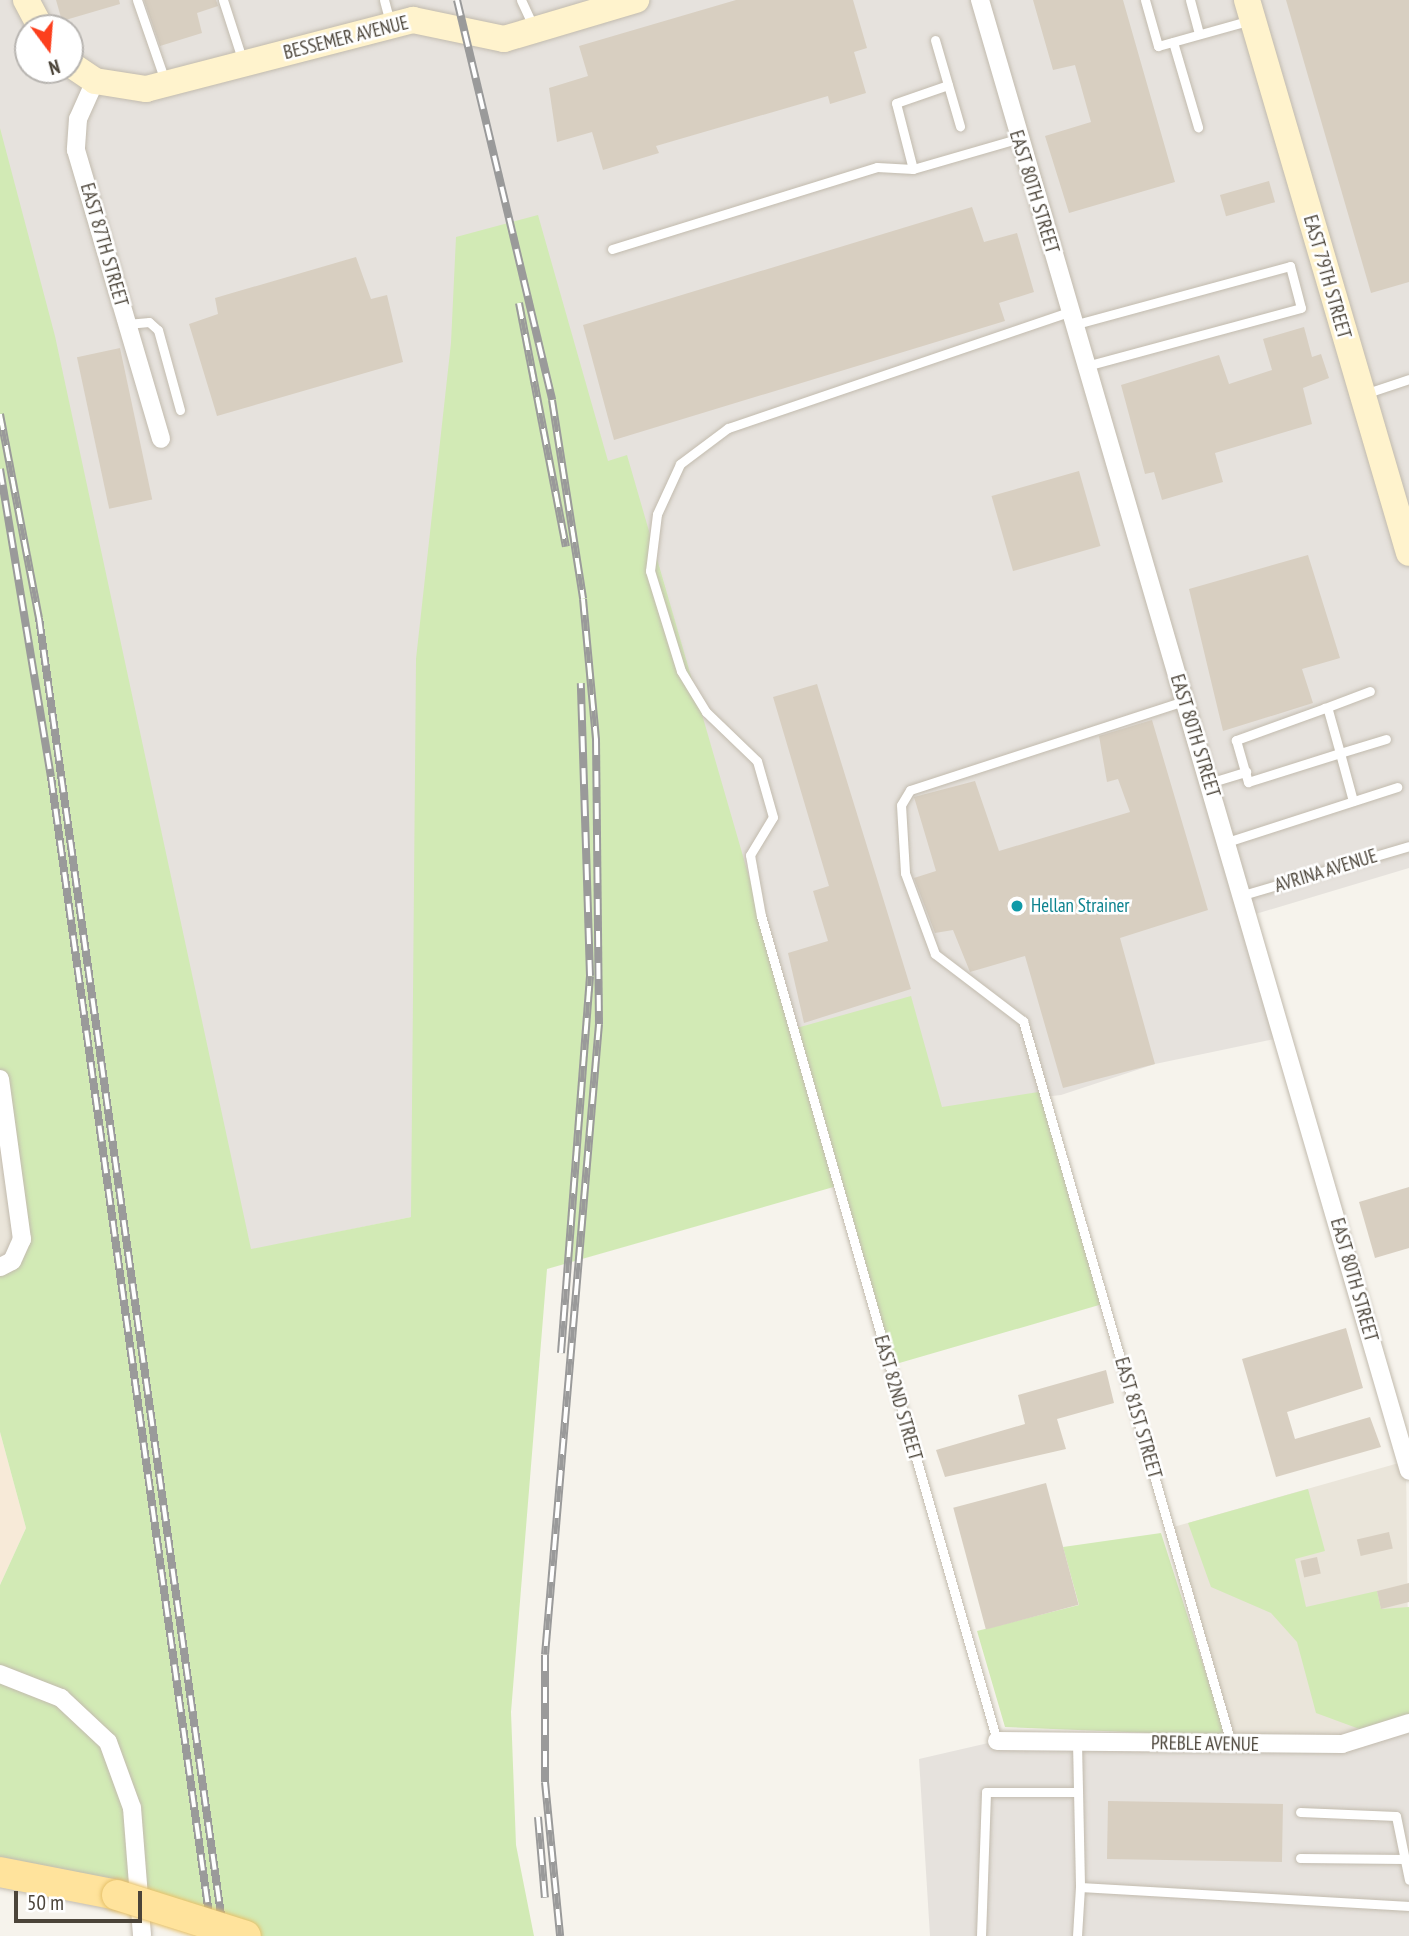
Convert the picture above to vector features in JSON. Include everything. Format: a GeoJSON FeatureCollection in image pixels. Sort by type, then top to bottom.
{"type":"FeatureCollection","features":[{"type":"Feature","properties":{"kind":"main road"},"geometry":{"type":"LineString","coordinates":[[0,1872],[117,1895],[246,1936]]}},
{"type":"Feature","properties":{"kind":"street","name":"BESSEMER AVENUE"},"geometry":{"type":"LineString","coordinates":[[95,81],[146,89],[166,85],[244,64],[387,12],[504,39],[636,0]]}},
{"type":"Feature","properties":{"kind":"street","name":"EAST 80TH STREET"},"geometry":{"type":"LineString","coordinates":[[980,0],[1017,139],[1227,842],[1409,1471]]}},
{"type":"Feature","properties":{"kind":"street","name":"EAST 79TH STREET"},"geometry":{"type":"LineString","coordinates":[[1250,10],[1409,553]]}},
{"type":"Feature","properties":{"kind":"street"},"geometry":{"type":"LineString","coordinates":[[84,74],[95,81]]}},
{"type":"Feature","properties":{"kind":"street","name":"EAST 87TH STREET"},"geometry":{"type":"LineString","coordinates":[[95,81],[78,119],[76,150],[161,439]]}},
{"type":"Feature","properties":{"kind":"street"},"geometry":{"type":"LineString","coordinates":[[0,1079],[22,1239],[6,1264]]}},
{"type":"Feature","properties":{"kind":"street"},"geometry":{"type":"LineString","coordinates":[[0,1674],[61,1698],[108,1741],[132,1808],[142,1936]]}},
{"type":"Feature","properties":{"kind":"street","name":"PREBLE AVENUE"},"geometry":{"type":"LineString","coordinates":[[997,1741],[1342,1744],[1409,1723]]}},
{"type":"Feature","properties":{"kind":"lane"},"geometry":{"type":"LineString","coordinates":[[137,0],[166,85]]}},
{"type":"Feature","properties":{"kind":"lane"},"geometry":{"type":"LineString","coordinates":[[223,0],[244,64]]}},
{"type":"Feature","properties":{"kind":"lane"},"geometry":{"type":"LineString","coordinates":[[521,0],[535,31]]}},
{"type":"Feature","properties":{"kind":"lane"},"geometry":{"type":"LineString","coordinates":[[1145,0],[1158,46],[1199,34],[1250,10]]}},
{"type":"Feature","properties":{"kind":"lane"},"geometry":{"type":"LineString","coordinates":[[1190,0],[1199,34]]}},
{"type":"Feature","properties":{"kind":"lane"},"geometry":{"type":"LineString","coordinates":[[935,40],[960,126]]}},
{"type":"Feature","properties":{"kind":"lane"},"geometry":{"type":"LineString","coordinates":[[1174,42],[1198,128]]}},
{"type":"Feature","properties":{"kind":"lane"},"geometry":{"type":"LineString","coordinates":[[913,169],[895,103],[948,85]]}},
{"type":"Feature","properties":{"kind":"lane"},"geometry":{"type":"LineString","coordinates":[[612,249],[877,167],[913,169],[1017,139]]}},
{"type":"Feature","properties":{"kind":"lane","name":"EAST 82ND STREET"},"geometry":{"type":"LineString","coordinates":[[997,1741],[799,1054],[750,855],[773,817],[757,761],[706,712],[665,634],[650,571],[657,514],[680,464],[728,428],[1071,319],[1290,266],[1301,308],[1085,367]]}},
{"type":"Feature","properties":{"kind":"lane"},"geometry":{"type":"LineString","coordinates":[[127,324],[149,322],[158,330],[180,410]]}},
{"type":"Feature","properties":{"kind":"lane"},"geometry":{"type":"LineString","coordinates":[[1362,394],[1409,379]]}},
{"type":"Feature","properties":{"kind":"lane"},"geometry":{"type":"LineString","coordinates":[[1370,691],[1238,737],[1248,782],[1386,739]]}},
{"type":"Feature","properties":{"kind":"lane","name":"EAST 81ST STREET"},"geometry":{"type":"LineString","coordinates":[[1184,701],[910,790],[901,804],[905,873],[935,954],[1023,1021],[1231,1745]]}},
{"type":"Feature","properties":{"kind":"lane"},"geometry":{"type":"LineString","coordinates":[[1325,708],[1353,801]]}},
{"type":"Feature","properties":{"kind":"lane"},"geometry":{"type":"LineString","coordinates":[[1209,783],[1245,772]]}},
{"type":"Feature","properties":{"kind":"lane"},"geometry":{"type":"LineString","coordinates":[[1227,842],[1397,787]]}},
{"type":"Feature","properties":{"kind":"lane","name":"AVRINA AVENUE"},"geometry":{"type":"LineString","coordinates":[[1242,895],[1409,846]]}},
{"type":"Feature","properties":{"kind":"lane"},"geometry":{"type":"LineString","coordinates":[[1077,1742],[1075,1792],[1080,1887],[1077,1936]]}},
{"type":"Feature","properties":{"kind":"lane"},"geometry":{"type":"LineString","coordinates":[[981,1936],[986,1792],[1075,1792]]}},
{"type":"Feature","properties":{"kind":"lane"},"geometry":{"type":"LineString","coordinates":[[1300,1812],[1396,1816],[1409,1880]]}},
{"type":"Feature","properties":{"kind":"lane"},"geometry":{"type":"LineString","coordinates":[[1300,1858],[1405,1860]]}},
{"type":"Feature","properties":{"kind":"lane"},"geometry":{"type":"LineString","coordinates":[[1080,1887],[1409,1906]]}},
{"type":"Feature","properties":{"kind":"shaded area"},"geometry":{"type":"Polygon","coordinates":[[[0,0],[1409,0],[1409,868],[1249,916],[1284,1037],[1155,1064],[1061,1095],[942,1108],[211,1258],[0,209],[0,0]]]}},
{"type":"Feature","properties":{"kind":"shaded area"},"geometry":{"type":"Polygon","coordinates":[[[0,1079],[22,1239],[0,1267],[0,1079]]]}},
{"type":"Feature","properties":{"kind":"shaded area"},"geometry":{"type":"Polygon","coordinates":[[[0,1432],[26,1528],[0,1585],[0,1432]]]}},
{"type":"Feature","properties":{"kind":"shaded area"},"geometry":{"type":"Polygon","coordinates":[[[1406,1461],[1409,1723],[1342,1744],[1231,1745],[1170,1528],[1406,1461]]]}},
{"type":"Feature","properties":{"kind":"shaded area"},"geometry":{"type":"Polygon","coordinates":[[[1409,1723],[1409,1936],[930,1936],[919,1759],[997,1741],[1342,1744],[1409,1723]]]}},
{"type":"Feature","properties":{"kind":"green space"},"geometry":{"type":"Polygon","coordinates":[[[0,128],[55,336],[251,1249],[411,1217],[416,659],[451,343],[456,237],[538,215],[608,461],[627,455],[793,1029],[911,996],[942,1107],[1045,1091],[1106,1303],[889,1366],[837,1186],[547,1269],[511,1712],[516,1845],[534,1936],[246,1936],[0,1872],[0,1585],[26,1528],[0,1432],[0,1267],[22,1239],[0,1079],[0,128]]]}},
{"type":"Feature","properties":{"kind":"green space"},"geometry":{"type":"Polygon","coordinates":[[[1308,1489],[1325,1551],[1295,1559],[1306,1607],[1377,1591],[1381,1609],[1409,1607],[1409,1723],[1373,1734],[1316,1713],[1297,1642],[1271,1613],[1211,1587],[1188,1523],[1308,1489]]]}},
{"type":"Feature","properties":{"kind":"green space"},"geometry":{"type":"Polygon","coordinates":[[[1161,1533],[1226,1736],[1005,1727],[977,1631],[1079,1605],[1063,1547],[1161,1533]]]}},
{"type":"Feature","properties":{"kind":"building"},"geometry":{"type":"Polygon","coordinates":[[[56,0],[119,0],[120,4],[84,15],[60,14],[56,0]]]}},
{"type":"Feature","properties":{"kind":"building"},"geometry":{"type":"Polygon","coordinates":[[[144,0],[216,0],[218,6],[197,13],[202,33],[160,46],[144,0]]]}},
{"type":"Feature","properties":{"kind":"building"},"geometry":{"type":"Polygon","coordinates":[[[736,0],[853,0],[867,48],[854,52],[866,93],[830,104],[828,96],[656,146],[659,153],[603,170],[592,132],[557,142],[549,88],[588,76],[579,46],[736,0]]]}},
{"type":"Feature","properties":{"kind":"building"},"geometry":{"type":"Polygon","coordinates":[[[1033,0],[1123,0],[1175,182],[1069,213],[1045,136],[1091,122],[1075,65],[1053,70],[1033,0]]]}},
{"type":"Feature","properties":{"kind":"building"},"geometry":{"type":"Polygon","coordinates":[[[1286,0],[1409,0],[1409,282],[1371,293],[1286,0]]]}},
{"type":"Feature","properties":{"kind":"building"},"geometry":{"type":"Polygon","coordinates":[[[1269,181],[1275,202],[1226,216],[1220,195],[1269,181]]]}},
{"type":"Feature","properties":{"kind":"building"},"geometry":{"type":"Polygon","coordinates":[[[972,207],[984,242],[1017,233],[1034,292],[999,303],[1005,321],[614,440],[583,325],[972,207]]]}},
{"type":"Feature","properties":{"kind":"building"},"geometry":{"type":"Polygon","coordinates":[[[356,257],[371,299],[387,295],[403,362],[217,416],[189,324],[218,314],[215,298],[356,257]]]}},
{"type":"Feature","properties":{"kind":"building"},"geometry":{"type":"Polygon","coordinates":[[[1304,327],[1312,357],[1321,354],[1329,378],[1303,388],[1312,424],[1215,453],[1223,482],[1162,500],[1154,472],[1145,474],[1121,385],[1219,355],[1229,384],[1272,370],[1263,339],[1304,327]]]}},
{"type":"Feature","properties":{"kind":"building"},"geometry":{"type":"Polygon","coordinates":[[[120,348],[152,500],[109,509],[77,357],[120,348]]]}},
{"type":"Feature","properties":{"kind":"building"},"geometry":{"type":"Polygon","coordinates":[[[1079,471],[1100,546],[1013,571],[992,496],[1079,471]]]}},
{"type":"Feature","properties":{"kind":"building"},"geometry":{"type":"Polygon","coordinates":[[[1308,555],[1340,658],[1302,669],[1313,703],[1223,731],[1189,589],[1308,555]]]}},
{"type":"Feature","properties":{"kind":"building"},"geometry":{"type":"Polygon","coordinates":[[[817,684],[911,989],[804,1023],[788,953],[828,941],[813,891],[829,886],[773,697],[817,684]]]}},
{"type":"Feature","properties":{"kind":"building","name":"Hellan Strainer"},"geometry":{"type":"Polygon","coordinates":[[[1152,720],[1208,910],[1120,938],[1155,1064],[1063,1088],[1025,956],[970,972],[953,930],[935,933],[914,878],[936,871],[914,797],[975,781],[999,851],[1130,812],[1118,779],[1107,782],[1099,736],[1152,720]]]}},
{"type":"Feature","properties":{"kind":"building"},"geometry":{"type":"Polygon","coordinates":[[[1409,1187],[1409,1248],[1375,1258],[1359,1202],[1409,1187]]]}},
{"type":"Feature","properties":{"kind":"building"},"geometry":{"type":"Polygon","coordinates":[[[1346,1328],[1363,1388],[1287,1412],[1295,1439],[1370,1417],[1381,1447],[1276,1477],[1242,1359],[1346,1328]]]}},
{"type":"Feature","properties":{"kind":"building"},"geometry":{"type":"Polygon","coordinates":[[[1106,1370],[1114,1403],[1057,1419],[1066,1449],[945,1477],[936,1450],[1025,1424],[1018,1395],[1106,1370]]]}},
{"type":"Feature","properties":{"kind":"building"},"geometry":{"type":"Polygon","coordinates":[[[1046,1483],[1079,1605],[986,1630],[953,1508],[1046,1483]]]}},
{"type":"Feature","properties":{"kind":"building"},"geometry":{"type":"Polygon","coordinates":[[[1389,1532],[1393,1549],[1361,1556],[1357,1539],[1389,1532]]]}},
{"type":"Feature","properties":{"kind":"building"},"geometry":{"type":"Polygon","coordinates":[[[1317,1557],[1321,1574],[1304,1577],[1300,1561],[1317,1557]]]}},
{"type":"Feature","properties":{"kind":"building"},"geometry":{"type":"Polygon","coordinates":[[[1409,1583],[1409,1602],[1381,1609],[1377,1591],[1409,1583]]]}},
{"type":"Feature","properties":{"kind":"building"},"geometry":{"type":"Polygon","coordinates":[[[1108,1801],[1283,1804],[1282,1862],[1107,1859],[1108,1801]]]}},
{"type":"Feature","properties":{"kind":"railway"},"geometry":{"type":"LineString","coordinates":[[457,0],[552,400],[583,599],[596,739],[599,1024],[545,1655],[545,1782],[560,1936]]}},
{"type":"Feature","properties":{"kind":"railway"},"geometry":{"type":"LineString","coordinates":[[519,303],[566,547]]}},
{"type":"Feature","properties":{"kind":"railway"},"geometry":{"type":"LineString","coordinates":[[0,414],[39,618],[224,1936]]}},
{"type":"Feature","properties":{"kind":"railway"},"geometry":{"type":"LineString","coordinates":[[0,469],[51,777],[212,1936]]}},
{"type":"Feature","properties":{"kind":"railway"},"geometry":{"type":"LineString","coordinates":[[561,1353],[590,976],[581,683]]}},
{"type":"Feature","properties":{"kind":"railway"},"geometry":{"type":"LineString","coordinates":[[538,1817],[545,1898]]}},
{"type":"Feature","properties":{"kind":"place","name":"Hellan Strainer"},"geometry":{"type":"Point","coordinates":[1017,906]}}]}
